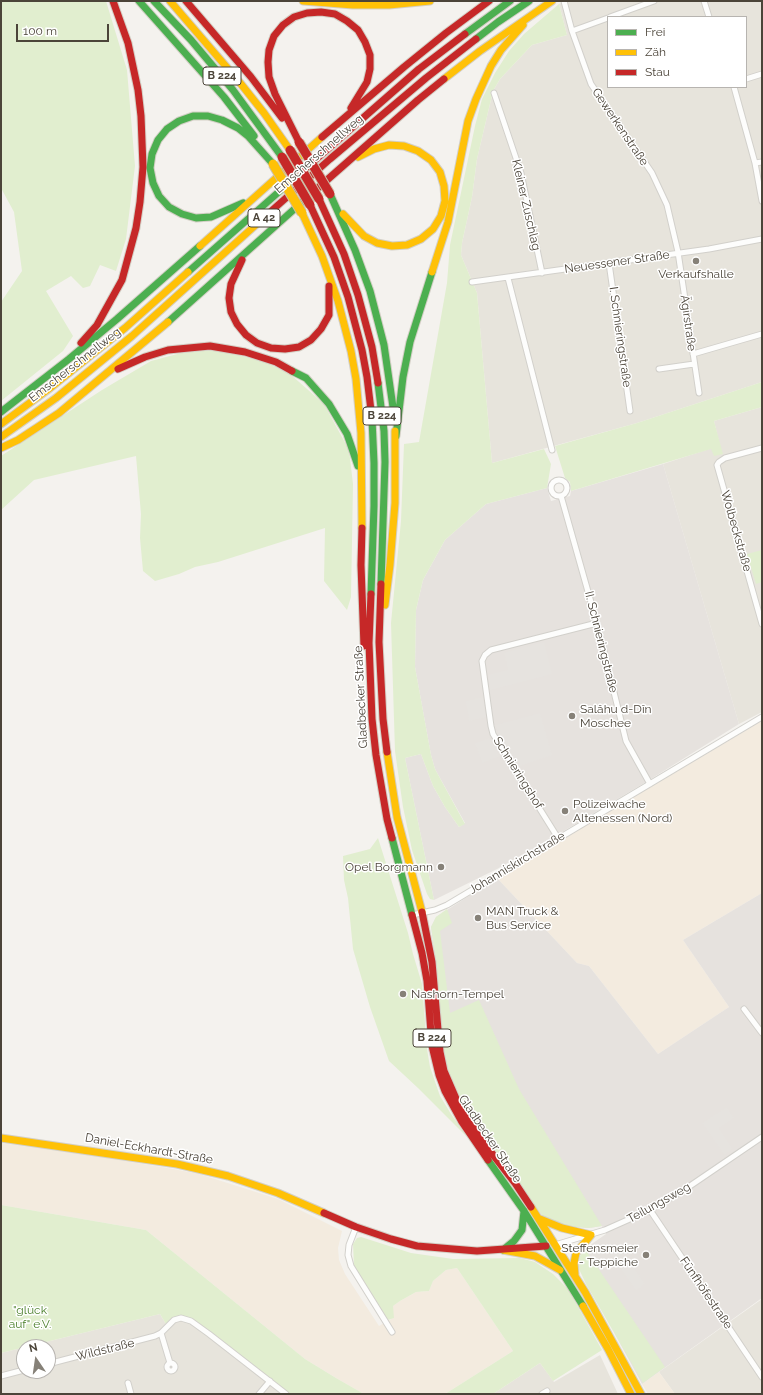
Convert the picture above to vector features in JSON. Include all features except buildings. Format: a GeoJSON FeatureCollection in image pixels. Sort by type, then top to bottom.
{"type":"FeatureCollection","features":[{"type":"Feature","properties":{"kind":"main road"},"geometry":{"type":"LineString","coordinates":[[69,359],[97,325],[122,280],[136,228],[140,202],[143,167],[141,116],[138,90],[128,43],[113,1]]}},
{"type":"Feature","properties":{"kind":"main road"},"geometry":{"type":"LineString","coordinates":[[139,1],[224,97],[273,164],[302,213],[322,256],[344,325],[356,379],[361,433],[361,604],[364,643],[370,685]]}},
{"type":"Feature","properties":{"kind":"main road","name":"Gladbecker Straße"},"geometry":{"type":"LineString","coordinates":[[154,1],[233,90],[282,157],[310,205],[334,257],[348,298],[362,350],[370,405],[374,455],[374,506],[370,604],[370,685],[372,719],[382,791],[397,860],[422,952],[427,981],[432,1046],[439,1075],[445,1091],[462,1122],[524,1211],[561,1270],[608,1349],[631,1394]]}},
{"type":"Feature","properties":{"kind":"main road","name":"Gladbecker Straße"},"geometry":{"type":"LineString","coordinates":[[170,1],[241,84],[290,150],[319,199],[344,254],[358,295],[372,347],[381,403],[385,462],[379,642],[386,754],[403,844],[422,912],[432,962],[440,1052],[449,1084],[457,1101],[480,1138],[515,1183],[556,1244],[614,1342],[642,1394]]}},
{"type":"Feature","properties":{"kind":"main road"},"geometry":{"type":"LineString","coordinates":[[186,1],[251,77],[299,142]]}},
{"type":"Feature","properties":{"kind":"main road"},"geometry":{"type":"LineString","coordinates":[[303,1],[353,5],[430,1]]}},
{"type":"Feature","properties":{"kind":"main road"},"geometry":{"type":"LineString","coordinates":[[1,412],[69,359],[149,291],[338,123],[446,33],[489,1]]}},
{"type":"Feature","properties":{"kind":"main road","name":"Emscherschnellweg"},"geometry":{"type":"LineString","coordinates":[[1,424],[50,388],[125,328],[366,114],[419,69],[455,40],[510,1]]}},
{"type":"Feature","properties":{"kind":"main road","name":"Emscherschnellweg"},"geometry":{"type":"LineString","coordinates":[[1,437],[56,398],[132,336],[330,159],[426,78],[498,22],[529,1]]}},
{"type":"Feature","properties":{"kind":"main road"},"geometry":{"type":"LineString","coordinates":[[1,448],[18,440],[58,413],[137,349],[418,100],[480,51],[548,3]]}},
{"type":"Feature","properties":{"kind":"main road"},"geometry":{"type":"LineString","coordinates":[[379,642],[386,603],[392,542],[395,503],[396,436],[403,377],[415,323],[448,222],[468,121],[491,66],[501,50],[523,25],[548,3]]}},
{"type":"Feature","properties":{"kind":"main road"},"geometry":{"type":"LineString","coordinates":[[338,123],[354,105],[367,82],[370,69],[370,55],[358,30],[348,21],[335,14],[321,12],[307,13],[294,18],[283,25],[274,36],[269,50],[268,62],[270,76],[275,94],[299,142],[335,204],[362,268],[377,316],[389,374],[396,436]]}},
{"type":"Feature","properties":{"kind":"main road"},"geometry":{"type":"LineString","coordinates":[[255,197],[240,206],[211,217],[196,218],[182,214],[169,207],[159,196],[153,183],[150,168],[152,154],[158,140],[167,129],[179,121],[193,116],[208,116],[222,120],[238,128],[248,136],[273,164]]}},
{"type":"Feature","properties":{"kind":"main road"},"geometry":{"type":"LineString","coordinates":[[335,204],[364,236],[377,243],[392,246],[407,244],[421,238],[433,229],[441,216],[445,201],[444,186],[440,172],[430,160],[418,151],[404,146],[389,145],[374,149],[346,163]]}},
{"type":"Feature","properties":{"kind":"main road"},"geometry":{"type":"LineString","coordinates":[[244,255],[231,284],[229,298],[231,312],[237,324],[246,335],[258,344],[271,348],[285,349],[299,347],[311,340],[321,329],[329,314],[330,299],[328,275]]}},
{"type":"Feature","properties":{"kind":"main road"},"geometry":{"type":"LineString","coordinates":[[99,379],[145,357],[168,350],[187,347],[217,347],[245,352],[276,362],[306,378],[337,416],[347,434],[358,463],[362,506]]}},
{"type":"Feature","properties":{"kind":"main road","name":"Daniel-Eckhardt-Straße"},"geometry":{"type":"LineString","coordinates":[[1,1138],[177,1164],[228,1176],[278,1192],[356,1227],[417,1246],[462,1250],[503,1250],[546,1246]]}},
{"type":"Feature","properties":{"kind":"main road"},"geometry":{"type":"LineString","coordinates":[[503,1250],[514,1241],[522,1230],[524,1211]]}},
{"type":"Feature","properties":{"kind":"main road"},"geometry":{"type":"LineString","coordinates":[[540,1219],[562,1228],[591,1235],[576,1253],[574,1264],[576,1277]]}},
{"type":"Feature","properties":{"kind":"main road"},"geometry":{"type":"LineString","coordinates":[[503,1250],[535,1256],[561,1270]]}},
{"type":"Feature","properties":{"kind":"street","name":"Gewerkenstraße"},"geometry":{"type":"LineString","coordinates":[[564,1],[572,31],[591,84],[652,173],[667,205],[678,252]]}},
{"type":"Feature","properties":{"kind":"street"},"geometry":{"type":"LineString","coordinates":[[612,16],[654,1]]}},
{"type":"Feature","properties":{"kind":"street"},"geometry":{"type":"LineString","coordinates":[[704,1],[709,16]]}},
{"type":"Feature","properties":{"kind":"street"},"geometry":{"type":"LineString","coordinates":[[572,31],[607,18]]}},
{"type":"Feature","properties":{"kind":"street"},"geometry":{"type":"LineString","coordinates":[[747,79],[762,74]]}},
{"type":"Feature","properties":{"kind":"street"},"geometry":{"type":"LineString","coordinates":[[734,88],[755,163],[762,201]]}},
{"type":"Feature","properties":{"kind":"street","name":"Kleiner Zuschlag"},"geometry":{"type":"LineString","coordinates":[[494,93],[521,173],[542,272]]}},
{"type":"Feature","properties":{"kind":"street"},"geometry":{"type":"LineString","coordinates":[[755,163],[762,162]]}},
{"type":"Feature","properties":{"kind":"street","name":"Neuessener Straße"},"geometry":{"type":"LineString","coordinates":[[472,282],[508,278],[762,239]]}},
{"type":"Feature","properties":{"kind":"street","name":"Ägirstraße"},"geometry":{"type":"LineString","coordinates":[[678,252],[699,394]]}},
{"type":"Feature","properties":{"kind":"street","name":"I. Schnieringstraße"},"geometry":{"type":"LineString","coordinates":[[609,263],[630,411]]}},
{"type":"Feature","properties":{"kind":"street"},"geometry":{"type":"LineString","coordinates":[[508,278],[552,450]]}},
{"type":"Feature","properties":{"kind":"street"},"geometry":{"type":"LineString","coordinates":[[693,354],[762,334]]}},
{"type":"Feature","properties":{"kind":"street"},"geometry":{"type":"LineString","coordinates":[[659,369],[694,364]]}},
{"type":"Feature","properties":{"kind":"street","name":"Wolbeckstraße"},"geometry":{"type":"LineString","coordinates":[[762,448],[725,458],[718,462],[717,465],[762,624]]}},
{"type":"Feature","properties":{"kind":"street","name":"II. Schnieringstraße"},"geometry":{"type":"LineString","coordinates":[[561,496],[597,623],[626,741],[650,784]]}},
{"type":"Feature","properties":{"kind":"street","name":"Schnieringshof"},"geometry":{"type":"LineString","coordinates":[[558,838],[493,734],[482,661],[485,655],[491,650],[597,623]]}},
{"type":"Feature","properties":{"kind":"street","name":"Johanniskirchstraße"},"geometry":{"type":"LineString","coordinates":[[412,915],[435,910],[447,905],[762,717]]}},
{"type":"Feature","properties":{"kind":"street"},"geometry":{"type":"LineString","coordinates":[[744,1009],[762,1033]]}},
{"type":"Feature","properties":{"kind":"street","name":"Teilungsweg"},"geometry":{"type":"LineString","coordinates":[[546,1246],[591,1235],[625,1222],[650,1210],[687,1188],[762,1137]]}},
{"type":"Feature","properties":{"kind":"street","name":"Fünfhöfestraße"},"geometry":{"type":"LineString","coordinates":[[650,1210],[762,1377]]}},
{"type":"Feature","properties":{"kind":"street"},"geometry":{"type":"LineString","coordinates":[[356,1227],[349,1245],[348,1255],[351,1266],[392,1332]]}},
{"type":"Feature","properties":{"kind":"street","name":"Wildstraße"},"geometry":{"type":"LineString","coordinates":[[56,1362],[148,1339],[161,1333],[174,1320],[181,1318],[191,1321],[270,1381]]}},
{"type":"Feature","properties":{"kind":"street"},"geometry":{"type":"LineString","coordinates":[[161,1333],[170,1363]]}},
{"type":"Feature","properties":{"kind":"street"},"geometry":{"type":"LineString","coordinates":[[1,1376],[16,1372]]}},
{"type":"Feature","properties":{"kind":"street"},"geometry":{"type":"LineString","coordinates":[[260,1394],[270,1381],[286,1394]]}},
{"type":"Feature","properties":{"kind":"street"},"geometry":{"type":"LineString","coordinates":[[128,1383],[131,1394]]}},
{"type":"Feature","properties":{"kind":"shaded area"},"geometry":{"type":"Polygon","coordinates":[[[565,1],[762,1],[762,382],[637,423],[492,463],[477,293],[461,255],[462,243],[472,197],[477,159],[493,91],[500,79],[532,45],[567,35],[559,4],[565,1]]]}},
{"type":"Feature","properties":{"kind":"shaded area"},"geometry":{"type":"Polygon","coordinates":[[[762,407],[762,712],[739,724],[663,464],[712,448],[722,454],[714,421],[762,407]]]}},
{"type":"Feature","properties":{"kind":"shaded area"},"geometry":{"type":"Polygon","coordinates":[[[663,464],[739,724],[557,835],[497,869],[434,900],[405,758],[421,754],[433,786],[445,807],[459,827],[465,823],[435,769],[431,755],[415,667],[416,610],[423,580],[445,540],[486,504],[547,488],[551,501],[570,496],[571,491],[663,464]]]}},
{"type":"Feature","properties":{"kind":"shaded area"},"geometry":{"type":"Polygon","coordinates":[[[544,642],[552,674],[490,690],[488,675],[508,670],[504,653],[544,642]]]}},
{"type":"Feature","properties":{"kind":"shaded area"},"geometry":{"type":"Polygon","coordinates":[[[483,697],[487,717],[469,721],[466,701],[483,697]]]}},
{"type":"Feature","properties":{"kind":"shaded area"},"geometry":{"type":"Polygon","coordinates":[[[540,713],[552,755],[519,766],[499,736],[495,725],[540,713]]]}},
{"type":"Feature","properties":{"kind":"shaded area"},"geometry":{"type":"Polygon","coordinates":[[[762,721],[762,893],[683,940],[729,1007],[658,1054],[589,966],[577,963],[497,878],[762,721]]]}},
{"type":"Feature","properties":{"kind":"shaded area"},"geometry":{"type":"Polygon","coordinates":[[[490,738],[500,756],[482,763],[475,743],[490,738]]]}},
{"type":"Feature","properties":{"kind":"shaded area"},"geometry":{"type":"Polygon","coordinates":[[[497,878],[577,963],[589,966],[658,1054],[729,1007],[683,940],[762,893],[762,1298],[642,1384],[616,1336],[581,1255],[586,1248],[606,1234],[602,1226],[589,1228],[575,1227],[542,1215],[484,1136],[437,974],[431,927],[436,917],[497,878]]]}},
{"type":"Feature","properties":{"kind":"shaded area"},"geometry":{"type":"Polygon","coordinates":[[[727,1107],[734,1118],[719,1128],[733,1149],[724,1155],[702,1123],[727,1107]]]}},
{"type":"Feature","properties":{"kind":"shaded area"},"geometry":{"type":"Polygon","coordinates":[[[1,1143],[95,1156],[199,1174],[278,1199],[342,1231],[338,1248],[339,1260],[345,1274],[379,1326],[393,1318],[393,1306],[416,1292],[429,1291],[433,1281],[446,1270],[457,1268],[513,1351],[445,1394],[364,1394],[305,1359],[146,1230],[1,1205],[1,1143]]]}},
{"type":"Feature","properties":{"kind":"shaded area","name":"Steffensmeier - Teppiche"},"geometry":{"type":"Polygon","coordinates":[[[618,1245],[626,1257],[625,1258],[630,1265],[632,1264],[645,1284],[636,1291],[608,1251],[618,1245]]]}},
{"type":"Feature","properties":{"kind":"shaded area"},"geometry":{"type":"Polygon","coordinates":[[[762,1299],[762,1394],[675,1394],[659,1372],[762,1299]]]}},
{"type":"Feature","properties":{"kind":"shaded area"},"geometry":{"type":"Polygon","coordinates":[[[160,1314],[167,1326],[174,1321],[186,1319],[288,1394],[1,1394],[1,1353],[16,1349],[16,1379],[56,1379],[56,1339],[160,1314]]]}},
{"type":"Feature","properties":{"kind":"shaded area"},"geometry":{"type":"Polygon","coordinates":[[[600,1355],[618,1394],[493,1394],[540,1363],[554,1382],[600,1355]]]}},
{"type":"Feature","properties":{"kind":"shaded area"},"geometry":{"type":"Polygon","coordinates":[[[659,1372],[675,1394],[648,1394],[642,1384],[659,1372]]]}},
{"type":"Feature","properties":{"kind":"green space"},"geometry":{"type":"Polygon","coordinates":[[[1,1],[106,1],[127,70],[135,166],[126,239],[116,271],[100,265],[90,286],[83,288],[71,276],[46,291],[73,336],[63,351],[1,401],[1,302],[22,271],[14,212],[1,188],[1,1]]]}},
{"type":"Feature","properties":{"kind":"green space"},"geometry":{"type":"Polygon","coordinates":[[[559,4],[567,35],[532,45],[500,79],[493,91],[477,159],[472,197],[462,243],[461,255],[477,293],[492,463],[544,449],[551,464],[547,488],[486,504],[445,540],[423,580],[416,610],[415,667],[431,755],[435,769],[465,824],[459,827],[445,807],[433,786],[421,754],[405,758],[434,900],[430,899],[427,894],[412,850],[403,807],[395,751],[391,623],[401,521],[404,444],[419,442],[447,283],[450,245],[482,99],[495,73],[509,51],[524,34],[559,4]]]}},
{"type":"Feature","properties":{"kind":"green space"},"geometry":{"type":"Polygon","coordinates":[[[213,350],[267,363],[290,374],[324,404],[349,450],[353,484],[351,597],[347,610],[324,581],[325,528],[218,562],[195,567],[179,574],[155,581],[143,571],[140,538],[141,514],[136,456],[34,480],[1,510],[1,456],[102,390],[151,361],[181,353],[213,350]]]}},
{"type":"Feature","properties":{"kind":"green space"},"geometry":{"type":"Polygon","coordinates":[[[762,382],[762,407],[714,421],[723,454],[714,456],[711,449],[571,491],[570,482],[565,478],[555,446],[637,423],[762,382]]]}},
{"type":"Feature","properties":{"kind":"green space"},"geometry":{"type":"Polygon","coordinates":[[[762,550],[762,582],[756,584],[747,554],[762,550]]]}},
{"type":"Feature","properties":{"kind":"green space"},"geometry":{"type":"Polygon","coordinates":[[[378,838],[408,933],[422,984],[427,1049],[430,1067],[440,1096],[467,1137],[389,1061],[370,1007],[353,949],[348,898],[344,880],[343,856],[370,849],[378,838]]]}},
{"type":"Feature","properties":{"kind":"green space"},"geometry":{"type":"Polygon","coordinates":[[[447,909],[452,923],[440,931],[450,1013],[479,1000],[519,1089],[602,1226],[589,1228],[564,1226],[542,1215],[462,1105],[448,1072],[444,1056],[435,953],[431,927],[436,917],[447,909]]]}},
{"type":"Feature","properties":{"kind":"green space","name":"\"glück auf\" e.V."},"geometry":{"type":"Polygon","coordinates":[[[1,1205],[146,1230],[305,1359],[364,1394],[288,1394],[209,1334],[181,1317],[167,1326],[160,1314],[56,1340],[16,1339],[16,1349],[1,1353],[1,1205]]]}},
{"type":"Feature","properties":{"kind":"green space"},"geometry":{"type":"Polygon","coordinates":[[[361,1237],[411,1253],[453,1259],[520,1258],[535,1262],[553,1274],[568,1289],[602,1350],[553,1381],[540,1363],[493,1394],[445,1394],[513,1351],[457,1268],[446,1270],[433,1281],[429,1291],[416,1292],[393,1306],[394,1318],[388,1320],[354,1266],[353,1244],[357,1238],[361,1237]]]}},
{"type":"Feature","properties":{"kind":"green space"},"geometry":{"type":"Polygon","coordinates":[[[585,1249],[665,1367],[643,1383],[586,1284],[578,1267],[580,1256],[585,1249]]]}},
{"type":"Feature","properties":{"kind":"traffic: fast"},"geometry":{"type":"LineString","coordinates":[[139,1],[224,97],[254,136]]}},
{"type":"Feature","properties":{"kind":"traffic: fast"},"geometry":{"type":"LineString","coordinates":[[154,1],[191,40],[233,90],[282,157]]}},
{"type":"Feature","properties":{"kind":"traffic: fast"},"geometry":{"type":"LineString","coordinates":[[465,34],[510,1]]}},
{"type":"Feature","properties":{"kind":"traffic: fast"},"geometry":{"type":"LineString","coordinates":[[476,39],[529,1]]}},
{"type":"Feature","properties":{"kind":"traffic: fast"},"geometry":{"type":"LineString","coordinates":[[243,203],[211,217],[196,218],[182,214],[169,207],[159,196],[153,183],[150,168],[152,154],[158,140],[167,129],[179,121],[193,116],[208,116],[222,120],[238,128],[248,136],[273,164]]}},
{"type":"Feature","properties":{"kind":"traffic: fast"},"geometry":{"type":"LineString","coordinates":[[188,272],[307,167]]}},
{"type":"Feature","properties":{"kind":"traffic: fast"},"geometry":{"type":"LineString","coordinates":[[168,322],[319,187]]}},
{"type":"Feature","properties":{"kind":"traffic: fast"},"geometry":{"type":"LineString","coordinates":[[330,194],[355,250],[370,291],[384,345],[394,414]]}},
{"type":"Feature","properties":{"kind":"traffic: fast"},"geometry":{"type":"LineString","coordinates":[[1,412],[117,319],[200,246]]}},
{"type":"Feature","properties":{"kind":"traffic: fast"},"geometry":{"type":"LineString","coordinates":[[396,436],[403,377],[410,342],[432,272]]}},
{"type":"Feature","properties":{"kind":"traffic: fast"},"geometry":{"type":"LineString","coordinates":[[292,371],[306,378],[329,404],[347,434],[358,466]]}},
{"type":"Feature","properties":{"kind":"traffic: fast"},"geometry":{"type":"LineString","coordinates":[[378,383],[384,431],[385,462],[381,584]]}},
{"type":"Feature","properties":{"kind":"traffic: fast"},"geometry":{"type":"LineString","coordinates":[[371,594],[374,506],[372,419]]}},
{"type":"Feature","properties":{"kind":"traffic: fast"},"geometry":{"type":"LineString","coordinates":[[392,838],[412,915]]}},
{"type":"Feature","properties":{"kind":"traffic: fast"},"geometry":{"type":"LineString","coordinates":[[488,1160],[524,1211],[583,1306]]}},
{"type":"Feature","properties":{"kind":"traffic: fast"},"geometry":{"type":"LineString","coordinates":[[503,1250],[514,1241],[522,1230],[524,1211]]}},
{"type":"Feature","properties":{"kind":"traffic: slow"},"geometry":{"type":"LineString","coordinates":[[170,1],[241,84],[290,150]]}},
{"type":"Feature","properties":{"kind":"traffic: slow"},"geometry":{"type":"LineString","coordinates":[[303,1],[353,5],[389,5],[430,1]]}},
{"type":"Feature","properties":{"kind":"traffic: slow"},"geometry":{"type":"LineString","coordinates":[[444,79],[480,51],[552,1]]}},
{"type":"Feature","properties":{"kind":"traffic: slow"},"geometry":{"type":"LineString","coordinates":[[432,272],[448,222],[468,121],[476,99],[491,66],[501,50],[523,25]]}},
{"type":"Feature","properties":{"kind":"traffic: slow"},"geometry":{"type":"LineString","coordinates":[[200,246],[322,137]]}},
{"type":"Feature","properties":{"kind":"traffic: slow"},"geometry":{"type":"LineString","coordinates":[[343,214],[364,236],[377,243],[392,246],[407,245],[421,239],[433,229],[441,216],[445,201],[444,186],[440,172],[431,160],[418,151],[404,146],[389,145],[374,149],[358,157]]}},
{"type":"Feature","properties":{"kind":"traffic: slow"},"geometry":{"type":"LineString","coordinates":[[273,164],[302,213]]}},
{"type":"Feature","properties":{"kind":"traffic: slow"},"geometry":{"type":"LineString","coordinates":[[1,437],[56,398],[132,336],[269,213]]}},
{"type":"Feature","properties":{"kind":"traffic: slow"},"geometry":{"type":"LineString","coordinates":[[302,213],[322,256],[338,301],[351,351],[356,379],[361,433],[362,528]]}},
{"type":"Feature","properties":{"kind":"traffic: slow"},"geometry":{"type":"LineString","coordinates":[[1,424],[50,388],[125,328],[188,272]]}},
{"type":"Feature","properties":{"kind":"traffic: slow"},"geometry":{"type":"LineString","coordinates":[[1,448],[18,440],[59,413],[168,322]]}},
{"type":"Feature","properties":{"kind":"traffic: slow"},"geometry":{"type":"LineString","coordinates":[[385,605],[395,503],[395,431]]}},
{"type":"Feature","properties":{"kind":"traffic: slow"},"geometry":{"type":"LineString","coordinates":[[387,752],[397,817],[422,912]]}},
{"type":"Feature","properties":{"kind":"traffic: slow"},"geometry":{"type":"LineString","coordinates":[[1,1138],[177,1164],[228,1176],[278,1193],[324,1213]]}},
{"type":"Feature","properties":{"kind":"traffic: slow"},"geometry":{"type":"LineString","coordinates":[[531,1207],[585,1292],[641,1394]]}},
{"type":"Feature","properties":{"kind":"traffic: slow"},"geometry":{"type":"LineString","coordinates":[[540,1219],[562,1228],[591,1235],[576,1253],[574,1263],[575,1274]]}},
{"type":"Feature","properties":{"kind":"traffic: slow"},"geometry":{"type":"LineString","coordinates":[[503,1250],[535,1256],[560,1270]]}},
{"type":"Feature","properties":{"kind":"traffic: slow"},"geometry":{"type":"LineString","coordinates":[[583,1306],[608,1349],[631,1394]]}},
{"type":"Feature","properties":{"kind":"traffic: jam"},"geometry":{"type":"LineString","coordinates":[[81,343],[97,325],[122,280],[136,228],[140,202],[143,167],[141,116],[138,90],[128,43],[113,1]]}},
{"type":"Feature","properties":{"kind":"traffic: jam"},"geometry":{"type":"LineString","coordinates":[[186,1],[251,77],[282,118]]}},
{"type":"Feature","properties":{"kind":"traffic: jam"},"geometry":{"type":"LineString","coordinates":[[322,137],[404,67],[489,1]]}},
{"type":"Feature","properties":{"kind":"traffic: jam"},"geometry":{"type":"LineString","coordinates":[[299,142],[275,94],[269,77],[268,62],[269,50],[274,36],[283,25],[294,17],[307,13],[321,12],[335,14],[358,30],[370,55],[370,69],[367,82],[351,108]]}},
{"type":"Feature","properties":{"kind":"traffic: jam"},"geometry":{"type":"LineString","coordinates":[[307,167],[419,69],[465,34]]}},
{"type":"Feature","properties":{"kind":"traffic: jam"},"geometry":{"type":"LineString","coordinates":[[269,213],[426,78],[476,39]]}},
{"type":"Feature","properties":{"kind":"traffic: jam"},"geometry":{"type":"LineString","coordinates":[[319,187],[444,79]]}},
{"type":"Feature","properties":{"kind":"traffic: jam"},"geometry":{"type":"LineString","coordinates":[[299,142],[330,194]]}},
{"type":"Feature","properties":{"kind":"traffic: jam"},"geometry":{"type":"LineString","coordinates":[[290,150],[319,199]]}},
{"type":"Feature","properties":{"kind":"traffic: jam"},"geometry":{"type":"LineString","coordinates":[[282,157],[310,205]]}},
{"type":"Feature","properties":{"kind":"traffic: jam"},"geometry":{"type":"LineString","coordinates":[[319,199],[344,254],[358,295],[372,347],[378,383]]}},
{"type":"Feature","properties":{"kind":"traffic: jam"},"geometry":{"type":"LineString","coordinates":[[310,205],[334,257],[348,297],[362,350],[372,419]]}},
{"type":"Feature","properties":{"kind":"traffic: jam"},"geometry":{"type":"LineString","coordinates":[[242,260],[231,284],[229,298],[231,312],[237,324],[246,335],[257,343],[271,348],[285,349],[299,347],[311,340],[321,329],[329,315],[329,286]]}},
{"type":"Feature","properties":{"kind":"traffic: jam"},"geometry":{"type":"LineString","coordinates":[[118,369],[145,357],[168,350],[210,346],[245,352],[276,362],[292,371]]}},
{"type":"Feature","properties":{"kind":"traffic: jam"},"geometry":{"type":"LineString","coordinates":[[362,528],[361,565],[364,646]]}},
{"type":"Feature","properties":{"kind":"traffic: jam"},"geometry":{"type":"LineString","coordinates":[[381,584],[379,642],[383,719],[387,752]]}},
{"type":"Feature","properties":{"kind":"traffic: jam"},"geometry":{"type":"LineString","coordinates":[[371,594],[369,643],[372,719],[376,755],[387,819],[392,838]]}},
{"type":"Feature","properties":{"kind":"traffic: jam"},"geometry":{"type":"LineString","coordinates":[[422,912],[432,962],[440,1052],[444,1071],[457,1101],[480,1138],[515,1183],[531,1207]]}},
{"type":"Feature","properties":{"kind":"traffic: jam"},"geometry":{"type":"LineString","coordinates":[[412,915],[422,953],[427,981],[432,1046],[439,1075],[445,1091],[462,1122],[488,1160]]}},
{"type":"Feature","properties":{"kind":"traffic: jam"},"geometry":{"type":"LineString","coordinates":[[324,1213],[356,1227],[417,1246],[477,1251],[546,1246]]}},
{"type":"Feature","properties":{"kind":"place","name":"Verkaufshalle"},"geometry":{"type":"Point","coordinates":[696,261]}},
{"type":"Feature","properties":{"kind":"place","name":"Salâhu d-Dîn Moschee"},"geometry":{"type":"Point","coordinates":[572,716]}},
{"type":"Feature","properties":{"kind":"place","name":"Polizeiwache Altenessen (Nord)"},"geometry":{"type":"Point","coordinates":[565,811]}},
{"type":"Feature","properties":{"kind":"place","name":"Opel Borgmann"},"geometry":{"type":"Point","coordinates":[441,867]}},
{"type":"Feature","properties":{"kind":"place","name":"MAN Truck & Bus Service"},"geometry":{"type":"Point","coordinates":[478,918]}},
{"type":"Feature","properties":{"kind":"place","name":"Nashorn-Tempel"},"geometry":{"type":"Point","coordinates":[403,994]}},
{"type":"Feature","properties":{"kind":"place","name":"Steffensmeier - Teppiche"},"geometry":{"type":"Point","coordinates":[646,1255]}}]}
